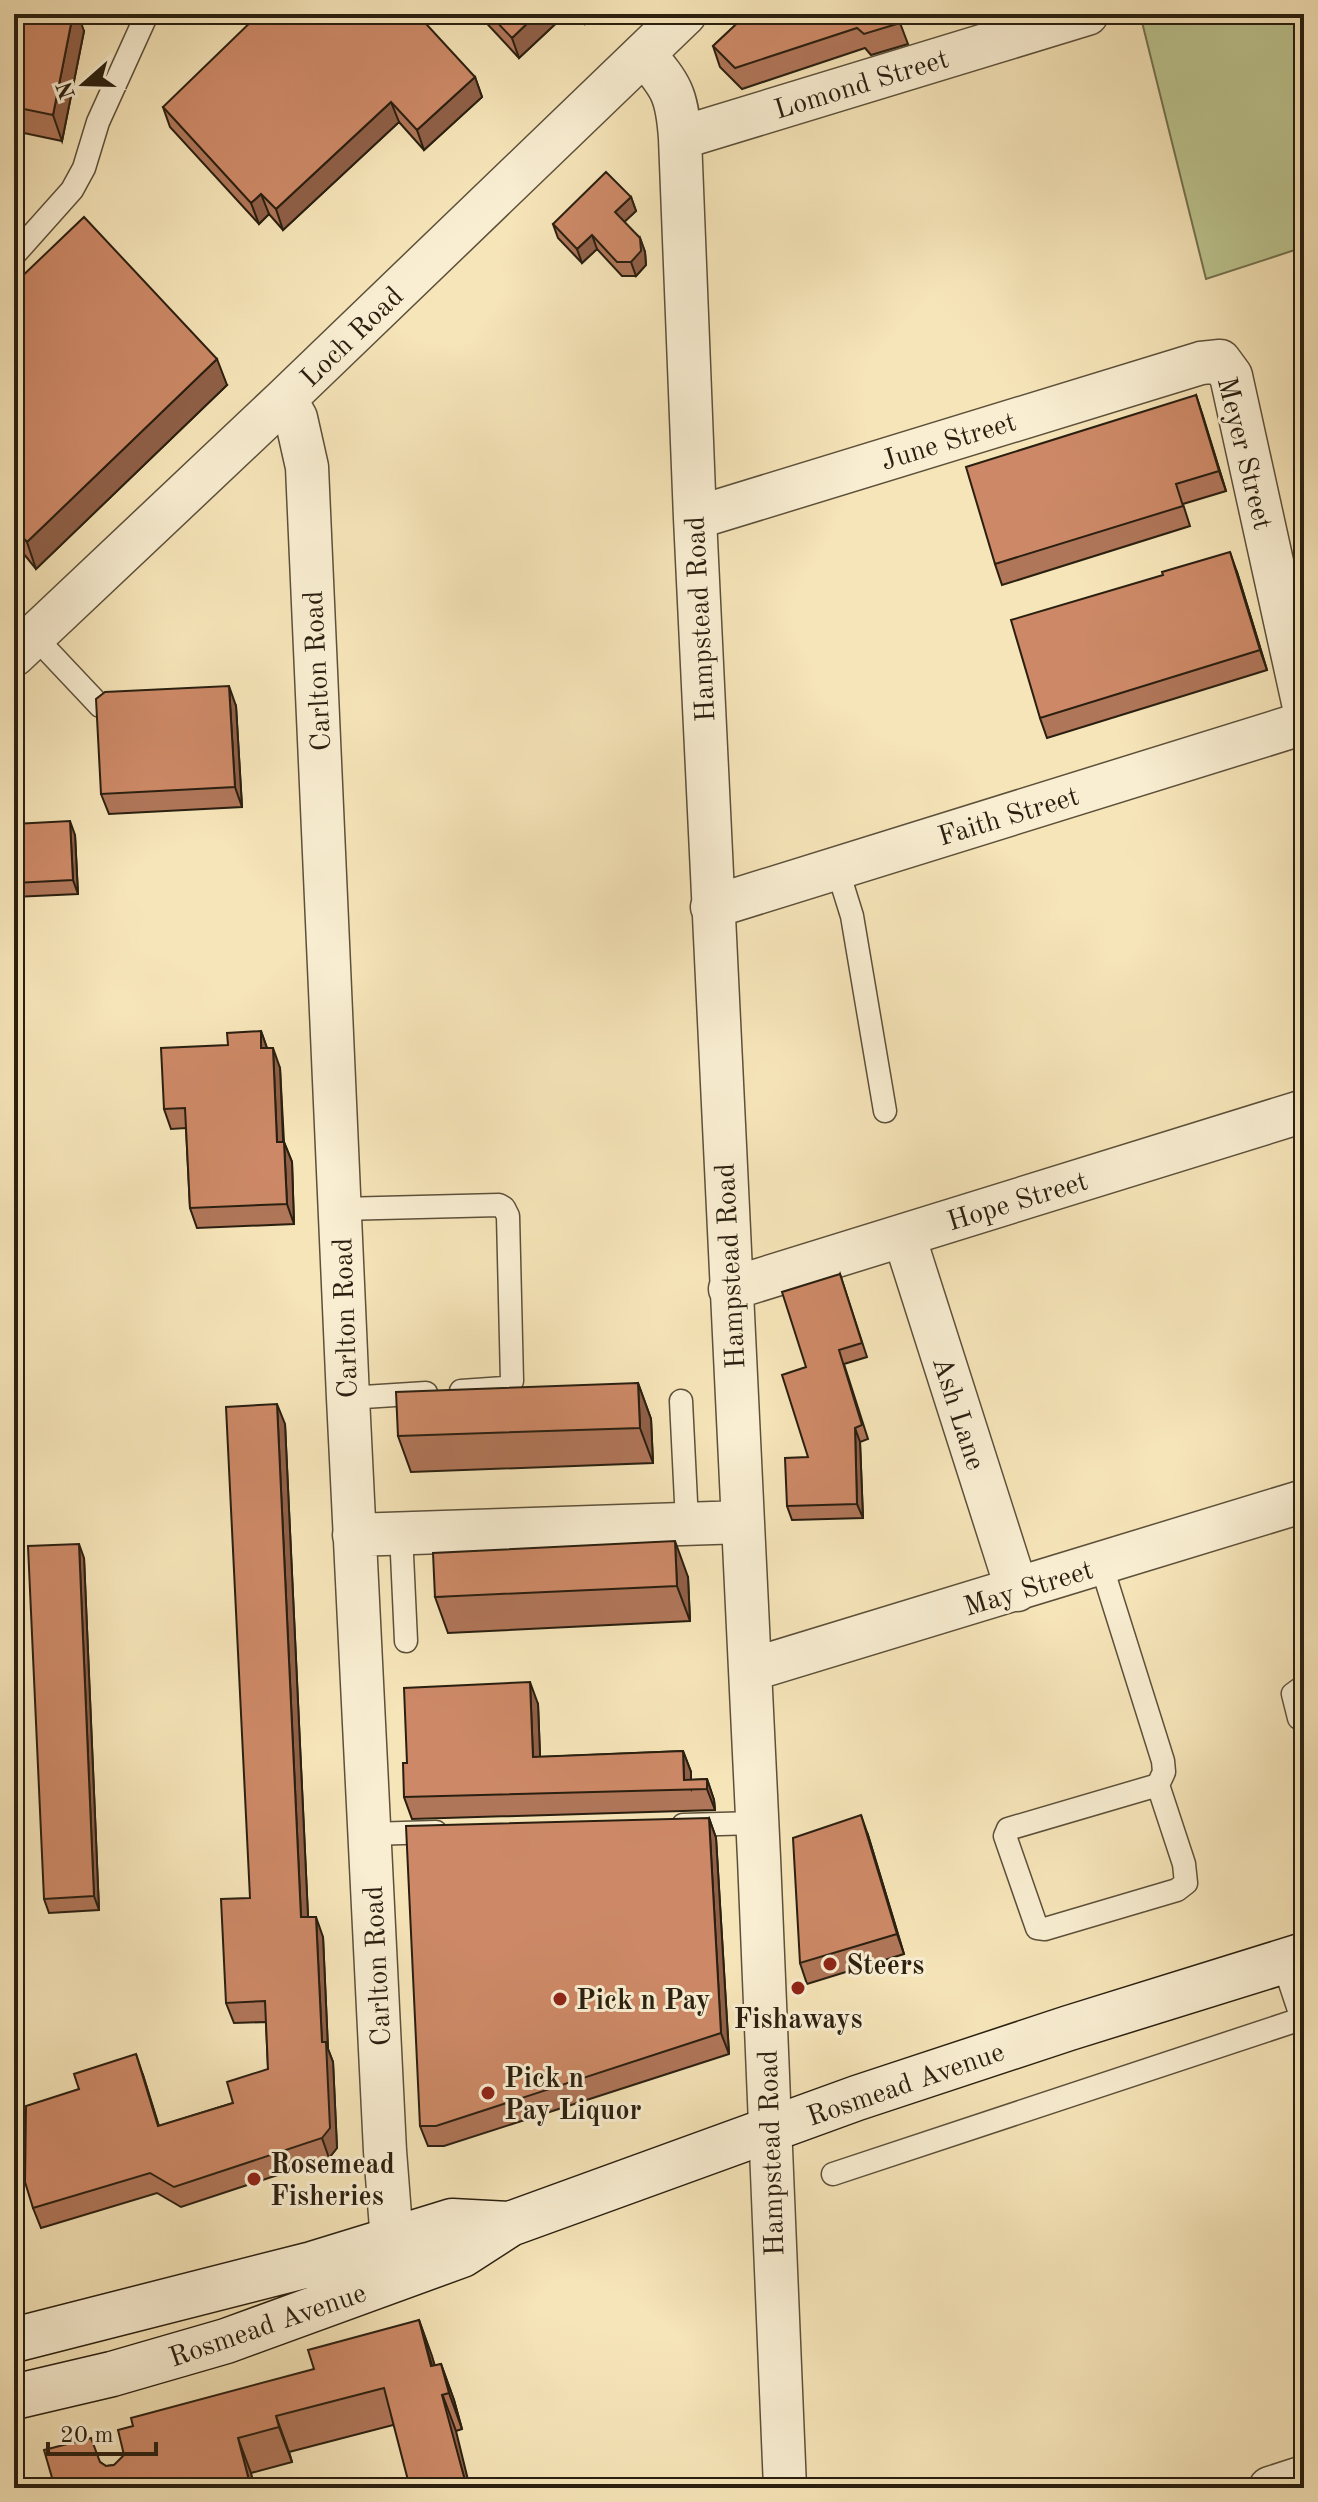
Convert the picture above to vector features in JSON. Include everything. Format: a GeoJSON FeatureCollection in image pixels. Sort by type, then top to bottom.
{"type":"FeatureCollection","features":[{"type":"Feature","properties":{"kind":"main road","name":"Rosmead Avenue"},"geometry":{"type":"LineString","coordinates":[[14,2397],[76,2384],[200,2349],[462,2255],[510,2224],[769,2130],[1069,2028],[1293,1958]]}},
{"type":"Feature","properties":{"kind":"main road","name":"Rosmead Avenue"},"geometry":{"type":"LineString","coordinates":[[14,2342],[221,2289],[452,2221],[510,2224]]}},
{"type":"Feature","properties":{"kind":"main road"},"geometry":{"type":"LineString","coordinates":[[14,2342],[37,2358],[58,2363],[152,2348],[200,2349]]}},
{"type":"Feature","properties":{"kind":"street","name":"Loch Road"},"geometry":{"type":"LineString","coordinates":[[24,646],[685,14]]}},
{"type":"Feature","properties":{"kind":"street","name":"Lomond Street"},"geometry":{"type":"LineString","coordinates":[[680,138],[1087,14]]}},
{"type":"Feature","properties":{"kind":"street","name":"Hampstead Road"},"geometry":{"type":"LineString","coordinates":[[644,54],[668,82],[673,93],[678,109],[680,138],[785,2488]]}},
{"type":"Feature","properties":{"kind":"street","name":"Meyer Street"},"geometry":{"type":"LineString","coordinates":[[1201,363],[1220,361],[1231,376],[1304,707]]}},
{"type":"Feature","properties":{"kind":"street","name":"June Street"},"geometry":{"type":"LineString","coordinates":[[695,518],[1201,363]]}},
{"type":"Feature","properties":{"kind":"street","name":"Carlton Road"},"geometry":{"type":"LineString","coordinates":[[285,399],[296,418],[307,467],[354,1535],[386,2186],[392,2241]]}},
{"type":"Feature","properties":{"kind":"street","name":"Faith Street"},"geometry":{"type":"LineString","coordinates":[[712,907],[1304,723]]}},
{"type":"Feature","properties":{"kind":"street","name":"Hope Street"},"geometry":{"type":"LineString","coordinates":[[730,1289],[1304,1111]]}},
{"type":"Feature","properties":{"kind":"street","name":"Ash Lane"},"geometry":{"type":"LineString","coordinates":[[904,1236],[1017,1590]]}},
{"type":"Feature","properties":{"kind":"street","name":"May Street"},"geometry":{"type":"LineString","coordinates":[[750,1670],[1304,1501]]}},
{"type":"Feature","properties":{"kind":"street"},"geometry":{"type":"LineString","coordinates":[[354,1535],[743,1522]]}},
{"type":"Feature","properties":{"kind":"street"},"geometry":{"type":"LineString","coordinates":[[1270,2488],[1304,2477]]}},
{"type":"Feature","properties":{"kind":"lane"},"geometry":{"type":"LineString","coordinates":[[19,244],[72,190],[84,168],[98,122],[147,14]]}},
{"type":"Feature","properties":{"kind":"lane"},"geometry":{"type":"LineString","coordinates":[[24,646],[100,706]]}},
{"type":"Feature","properties":{"kind":"lane"},"geometry":{"type":"LineString","coordinates":[[837,868],[852,916],[885,1111]]}},
{"type":"Feature","properties":{"kind":"lane"},"geometry":{"type":"LineString","coordinates":[[340,1209],[499,1205],[508,1216],[513,1375],[509,1386],[348,1398]]}},
{"type":"Feature","properties":{"kind":"lane"},"geometry":{"type":"LineString","coordinates":[[681,1401],[687,1522]]}},
{"type":"Feature","properties":{"kind":"lane"},"geometry":{"type":"LineString","coordinates":[[401,1533],[406,1641]]}},
{"type":"Feature","properties":{"kind":"lane"},"geometry":{"type":"LineString","coordinates":[[1101,1564],[1163,1761],[1164,1772],[1158,1785],[1184,1864],[1186,1883],[1177,1890],[1045,1929],[1037,1928],[1005,1836],[1008,1829],[1158,1785]]}},
{"type":"Feature","properties":{"kind":"lane"},"geometry":{"type":"LineString","coordinates":[[1299,1718],[1293,1694],[1304,1686]]}},
{"type":"Feature","properties":{"kind":"lane"},"geometry":{"type":"LineString","coordinates":[[664,1826],[757,1823]]}},
{"type":"Feature","properties":{"kind":"lane"},"geometry":{"type":"LineString","coordinates":[[370,1834],[463,1831]]}},
{"type":"Feature","properties":{"kind":"lane"},"geometry":{"type":"LineString","coordinates":[[833,2174],[1303,2019],[1293,1958]]}},
{"type":"Feature","properties":{"kind":"green space"},"geometry":{"type":"Polygon","coordinates":[[[1140,14],[1304,14],[1304,247],[1206,279],[1140,14]]]}},
{"type":"Feature","properties":{"kind":"building"},"geometry":{"type":"Polygon","coordinates":[[[14,14],[73,14],[53,115],[14,107],[14,14]]]}},
{"type":"Feature","properties":{"kind":"building"},"geometry":{"type":"Polygon","coordinates":[[[259,14],[417,14],[475,77],[417,130],[391,102],[276,209],[261,194],[251,203],[163,107],[259,14]]]}},
{"type":"Feature","properties":{"kind":"building"},"geometry":{"type":"Polygon","coordinates":[[[489,14],[537,14],[512,38],[489,14]]]}},
{"type":"Feature","properties":{"kind":"building"},"geometry":{"type":"Polygon","coordinates":[[[747,14],[896,14],[900,23],[864,34],[857,28],[735,68],[713,46],[747,14]]]}},
{"type":"Feature","properties":{"kind":"building"},"geometry":{"type":"Polygon","coordinates":[[[606,172],[631,197],[615,212],[640,238],[641,251],[631,262],[617,262],[592,235],[577,249],[553,224],[606,172]]]}},
{"type":"Feature","properties":{"kind":"building"},"geometry":{"type":"Polygon","coordinates":[[[84,217],[217,359],[27,542],[14,527],[14,284],[84,217]]]}},
{"type":"Feature","properties":{"kind":"building"},"geometry":{"type":"Polygon","coordinates":[[[1196,395],[1219,471],[1176,484],[1183,506],[995,564],[966,467],[1196,395]]]}},
{"type":"Feature","properties":{"kind":"building"},"geometry":{"type":"Polygon","coordinates":[[[1230,552],[1260,650],[1040,718],[1011,620],[1230,552]]]}},
{"type":"Feature","properties":{"kind":"building"},"geometry":{"type":"Polygon","coordinates":[[[229,686],[235,787],[101,794],[96,699],[105,692],[229,686]]]}},
{"type":"Feature","properties":{"kind":"building"},"geometry":{"type":"Polygon","coordinates":[[[70,821],[73,880],[14,883],[14,824],[70,821]]]}},
{"type":"Feature","properties":{"kind":"building"},"geometry":{"type":"Polygon","coordinates":[[[261,1031],[261,1048],[273,1048],[277,1142],[284,1142],[287,1204],[190,1208],[185,1108],[164,1109],[161,1048],[228,1045],[227,1033],[261,1031]]]}},
{"type":"Feature","properties":{"kind":"building"},"geometry":{"type":"Polygon","coordinates":[[[840,1274],[862,1343],[839,1350],[862,1425],[855,1428],[857,1504],[787,1506],[785,1458],[808,1457],[782,1375],[806,1367],[782,1292],[840,1274]]]}},
{"type":"Feature","properties":{"kind":"building"},"geometry":{"type":"Polygon","coordinates":[[[638,1383],[640,1428],[398,1436],[396,1392],[638,1383]]]}},
{"type":"Feature","properties":{"kind":"building"},"geometry":{"type":"Polygon","coordinates":[[[277,1404],[301,1917],[316,1917],[330,2128],[322,2138],[174,2187],[150,2173],[33,2208],[25,2182],[26,2106],[79,2089],[74,2074],[136,2054],[158,2126],[233,2103],[227,2082],[268,2069],[265,2001],[226,2003],[221,1899],[250,1898],[226,1407],[277,1404]]]}},
{"type":"Feature","properties":{"kind":"building"},"geometry":{"type":"Polygon","coordinates":[[[675,1541],[677,1586],[435,1597],[433,1553],[675,1541]]]}},
{"type":"Feature","properties":{"kind":"building"},"geometry":{"type":"Polygon","coordinates":[[[79,1544],[94,1896],[44,1899],[28,1546],[79,1544]]]}},
{"type":"Feature","properties":{"kind":"building"},"geometry":{"type":"Polygon","coordinates":[[[530,1682],[533,1757],[683,1751],[684,1780],[707,1779],[707,1789],[404,1797],[403,1763],[407,1763],[404,1688],[530,1682]]]}},
{"type":"Feature","properties":{"kind":"building"},"geometry":{"type":"Polygon","coordinates":[[[861,1815],[897,1934],[800,1963],[793,1838],[861,1815]]]}},
{"type":"Feature","properties":{"kind":"building"},"geometry":{"type":"Polygon","coordinates":[[[709,1818],[721,2033],[436,2126],[420,2126],[406,1826],[709,1818]]]}},
{"type":"Feature","properties":{"kind":"building"},"geometry":{"type":"Polygon","coordinates":[[[419,2320],[431,2366],[441,2364],[449,2393],[442,2395],[467,2488],[410,2488],[384,2388],[276,2416],[279,2427],[238,2438],[251,2488],[55,2488],[44,2450],[91,2438],[100,2462],[106,2466],[114,2465],[124,2455],[118,2430],[133,2426],[131,2418],[314,2369],[308,2350],[419,2320]]]}},
{"type":"Feature","properties":{"kind":"place","name":"Steers"},"geometry":{"type":"Point","coordinates":[830,1964]}},
{"type":"Feature","properties":{"kind":"place","name":"Fishaways"},"geometry":{"type":"Point","coordinates":[798,1988]}},
{"type":"Feature","properties":{"kind":"place","name":"Pick n Pay"},"geometry":{"type":"Point","coordinates":[560,1999]}},
{"type":"Feature","properties":{"kind":"place","name":"Pick n Pay Liquor"},"geometry":{"type":"Point","coordinates":[488,2093]}},
{"type":"Feature","properties":{"kind":"place","name":"Rosemead Fisheries"},"geometry":{"type":"Point","coordinates":[254,2179]}}]}
